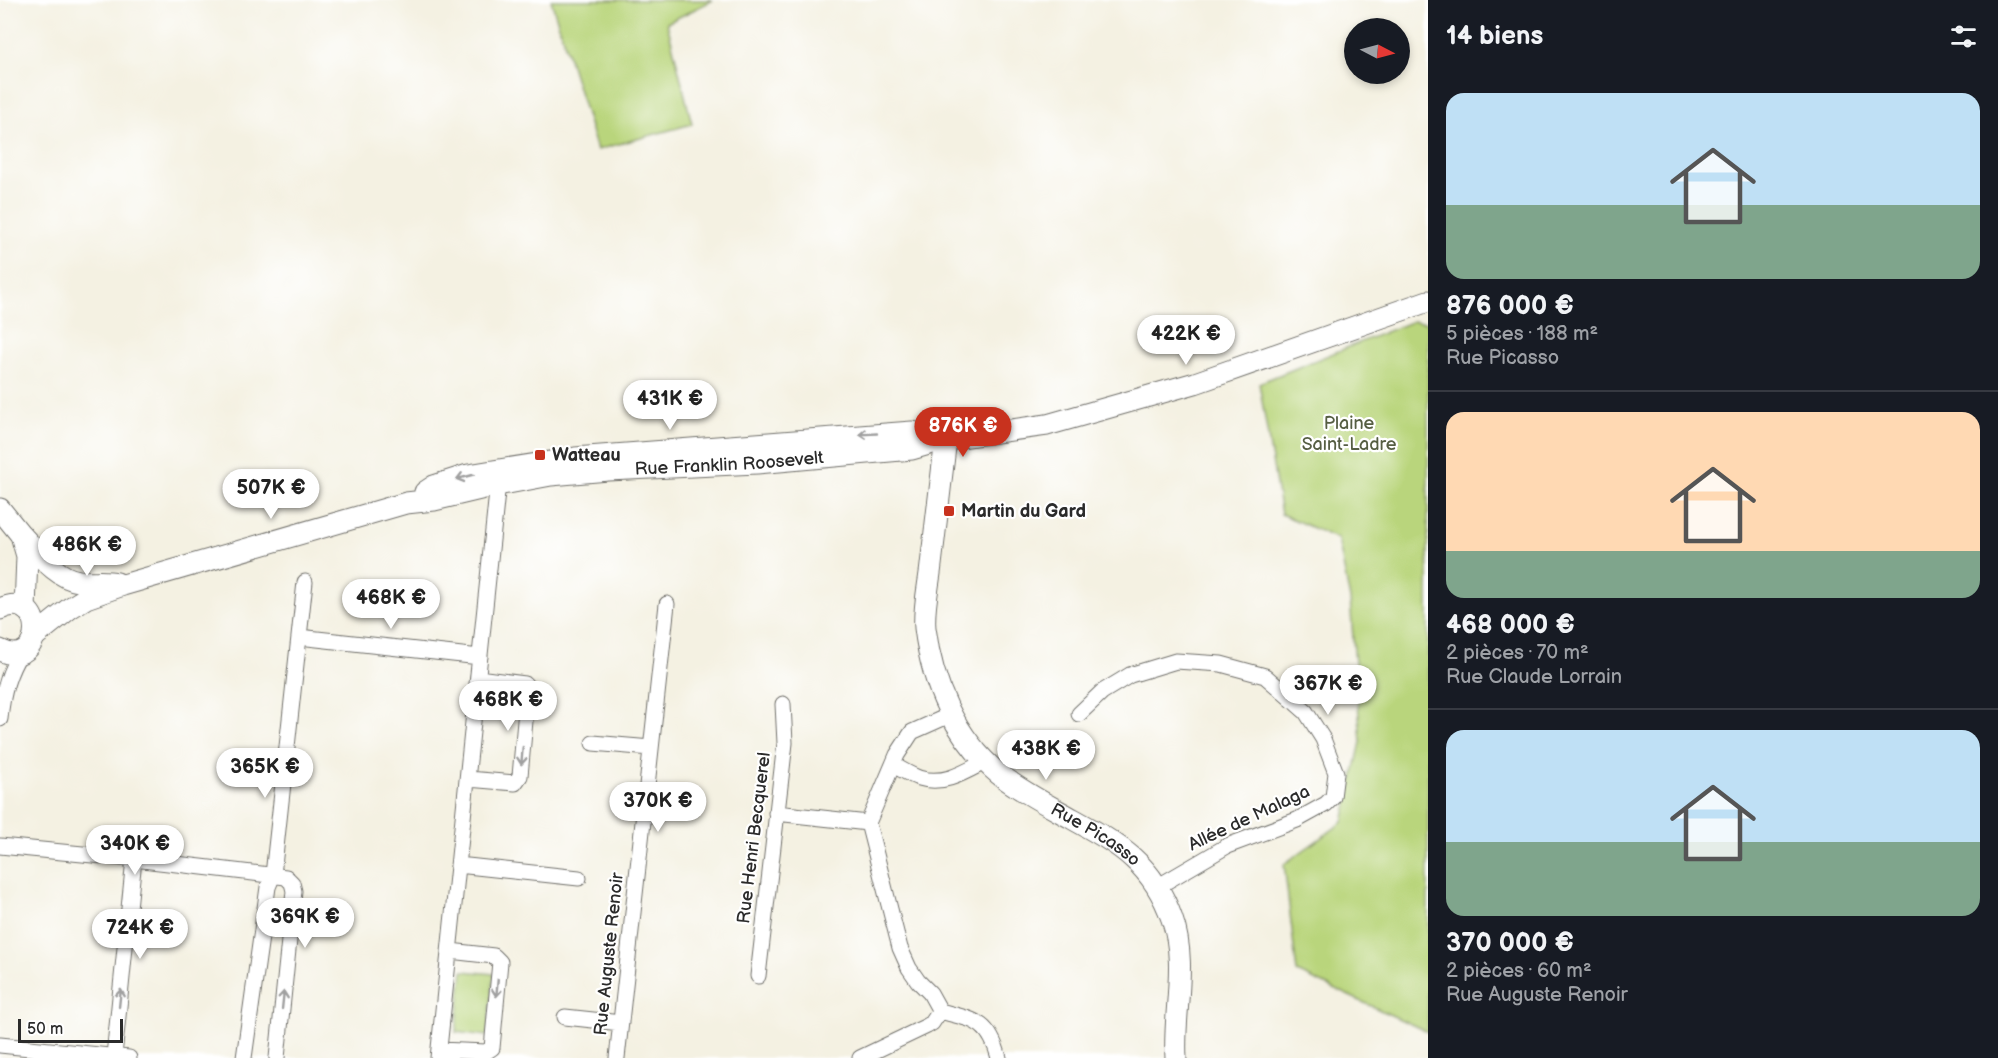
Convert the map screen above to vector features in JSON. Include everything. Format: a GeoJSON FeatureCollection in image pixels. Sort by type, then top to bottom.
{"type":"FeatureCollection","features":[{"type":"Feature","properties":{"kind":"main road","name":"Rue Franklin Roosevelt"},"geometry":{"type":"LineString","coordinates":[[28,644],[69,608],[86,598],[123,585],[406,503],[434,486],[468,476],[497,478],[575,458],[865,434],[912,432],[946,439],[1047,425],[1195,383],[1428,301]]}},
{"type":"Feature","properties":{"kind":"main road","name":"Rue Picasso"},"geometry":{"type":"LineString","coordinates":[[946,439],[925,626],[932,662],[950,715],[972,746],[998,773],[1026,793],[1115,844],[1135,859],[1157,887],[1172,919],[1180,952],[1175,1035],[1176,1058]]}},
{"type":"Feature","properties":{"kind":"main road"},"geometry":{"type":"LineString","coordinates":[[0,509],[21,535],[67,578],[80,582],[106,580],[123,585]]}},
{"type":"Feature","properties":{"kind":"main road"},"geometry":{"type":"LineString","coordinates":[[0,650],[9,654],[28,644],[34,621],[28,612],[27,556],[21,535]]}},
{"type":"Feature","properties":{"kind":"main road"},"geometry":{"type":"LineString","coordinates":[[2,608],[26,576]]}},
{"type":"Feature","properties":{"kind":"main road","name":"Rue Franklin Roosevelt"},"geometry":{"type":"LineString","coordinates":[[2,608],[14,606],[28,612],[69,608]]}},
{"type":"Feature","properties":{"kind":"street"},"geometry":{"type":"LineString","coordinates":[[450,951],[494,956],[500,962],[492,1048],[486,1052],[439,1054],[497,478]]}},
{"type":"Feature","properties":{"kind":"street"},"geometry":{"type":"LineString","coordinates":[[244,1058],[268,887],[273,875],[304,582]]}},
{"type":"Feature","properties":{"kind":"street","name":"Rue Auguste Renoir"},"geometry":{"type":"LineString","coordinates":[[617,1058],[667,604]]}},
{"type":"Feature","properties":{"kind":"street"},"geometry":{"type":"LineString","coordinates":[[299,637],[480,657]]}},
{"type":"Feature","properties":{"kind":"street"},"geometry":{"type":"LineString","coordinates":[[0,719],[1,690],[14,663],[28,644]]}},
{"type":"Feature","properties":{"kind":"street","name":"Allée de Malaga"},"geometry":{"type":"LineString","coordinates":[[1079,714],[1102,692],[1130,675],[1176,661],[1221,664],[1264,676],[1306,712],[1323,740],[1336,773],[1333,797],[1326,804],[1298,820],[1227,846],[1157,887]]}},
{"type":"Feature","properties":{"kind":"street"},"geometry":{"type":"LineString","coordinates":[[468,779],[515,783],[520,776],[528,688],[525,684],[478,678]]}},
{"type":"Feature","properties":{"kind":"street","name":"Rue Henri Becquerel"},"geometry":{"type":"LineString","coordinates":[[758,976],[785,743],[783,704]]}},
{"type":"Feature","properties":{"kind":"street"},"geometry":{"type":"LineString","coordinates":[[950,715],[912,732],[893,765],[868,823],[900,948],[909,969],[930,993],[940,1011],[973,1020],[982,1025],[991,1034],[999,1058]]}},
{"type":"Feature","properties":{"kind":"street"},"geometry":{"type":"LineString","coordinates":[[593,743],[651,748]]}},
{"type":"Feature","properties":{"kind":"street"},"geometry":{"type":"LineString","coordinates":[[893,765],[919,778],[937,781],[959,776],[986,761]]}},
{"type":"Feature","properties":{"kind":"street"},"geometry":{"type":"LineString","coordinates":[[776,813],[868,823]]}},
{"type":"Feature","properties":{"kind":"street"},"geometry":{"type":"LineString","coordinates":[[0,846],[286,878],[292,883],[294,891],[277,1058]]}},
{"type":"Feature","properties":{"kind":"street"},"geometry":{"type":"LineString","coordinates":[[0,1045],[122,1057],[134,860]]}},
{"type":"Feature","properties":{"kind":"street"},"geometry":{"type":"LineString","coordinates":[[458,865],[579,878]]}},
{"type":"Feature","properties":{"kind":"street"},"geometry":{"type":"LineString","coordinates":[[860,1058],[927,1026],[932,1023],[940,1011]]}},
{"type":"Feature","properties":{"kind":"street"},"geometry":{"type":"LineString","coordinates":[[565,1017],[621,1023]]}},
{"type":"Feature","properties":{"kind":"green space"},"geometry":{"type":"Polygon","coordinates":[[[551,0],[713,0],[667,23],[692,124],[597,150],[551,0]]]}},
{"type":"Feature","properties":{"kind":"green space","name":"Plaine Saint-Ladre"},"geometry":{"type":"Polygon","coordinates":[[[1413,321],[1428,323],[1428,1032],[1297,972],[1284,864],[1343,822],[1361,742],[1350,599],[1338,539],[1281,514],[1259,383],[1413,321]]]}},
{"type":"Feature","properties":{"kind":"green space"},"geometry":{"type":"Polygon","coordinates":[[[463,971],[494,974],[487,1036],[456,1032],[463,971]]]}},
{"type":"Feature","properties":{"kind":"place","name":"Watteau"},"geometry":{"type":"Point","coordinates":[540,455]}},
{"type":"Feature","properties":{"kind":"place","name":"Martin du Gard"},"geometry":{"type":"Point","coordinates":[949,511]}}]}
